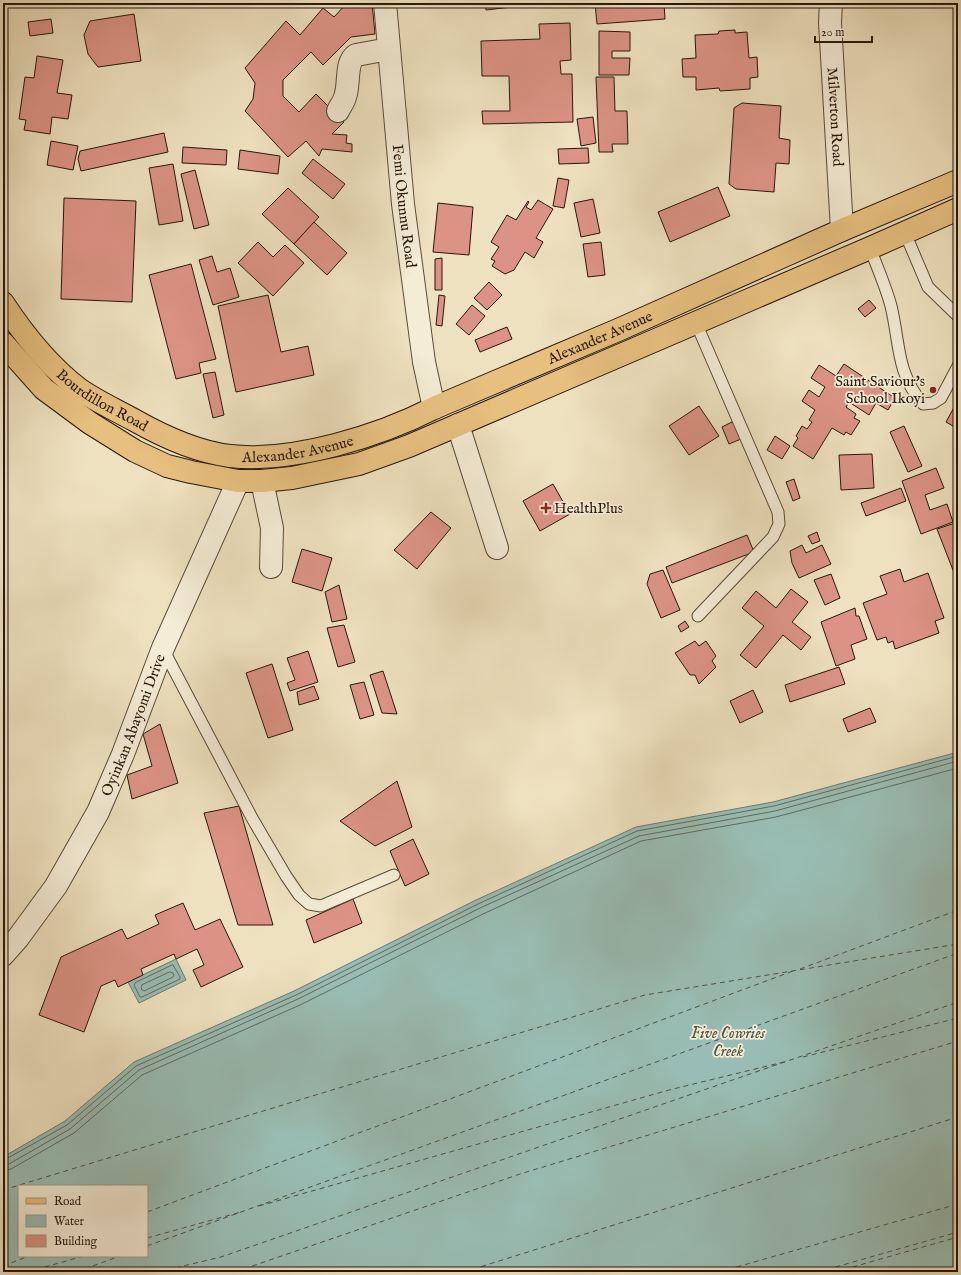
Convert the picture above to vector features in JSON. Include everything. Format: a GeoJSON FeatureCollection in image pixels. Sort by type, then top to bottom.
{"type":"FeatureCollection","features":[{"type":"Feature","properties":{"kind":"main road","name":"Alexander Avenue"},"geometry":{"type":"LineString","coordinates":[[231,456],[265,456],[294,453],[324,447],[380,431],[410,420],[434,408],[618,330],[842,230],[958,181]]}},
{"type":"Feature","properties":{"kind":"main road","name":"Alexander Avenue"},"geometry":{"type":"LineString","coordinates":[[238,480],[262,481],[321,473],[359,464],[409,446],[958,209]]}},
{"type":"Feature","properties":{"kind":"main road","name":"Bourdillon Road"},"geometry":{"type":"LineString","coordinates":[[3,303],[33,345],[79,389],[155,432],[206,451],[231,456]]}},
{"type":"Feature","properties":{"kind":"main road","name":"Bourdillon Road"},"geometry":{"type":"LineString","coordinates":[[3,343],[44,389],[90,422],[135,451],[167,466],[238,480]]}},
{"type":"Feature","properties":{"kind":"street","name":"Femi Okunnu Road"},"geometry":{"type":"LineString","coordinates":[[385,3],[402,204],[424,362],[434,408]]}},
{"type":"Feature","properties":{"kind":"street","name":"Milverton Road"},"geometry":{"type":"LineString","coordinates":[[831,3],[830,22],[842,230]]}},
{"type":"Feature","properties":{"kind":"street"},"geometry":{"type":"LineString","coordinates":[[338,111],[345,97],[349,80],[349,63],[353,56],[356,54],[389,49]]}},
{"type":"Feature","properties":{"kind":"street"},"geometry":{"type":"LineString","coordinates":[[458,425],[496,548]]}},
{"type":"Feature","properties":{"kind":"street","name":"Oyinkan Abayomi Drive"},"geometry":{"type":"LineString","coordinates":[[3,955],[18,938],[56,886],[98,812],[123,754],[162,648],[238,480]]}},
{"type":"Feature","properties":{"kind":"street"},"geometry":{"type":"LineString","coordinates":[[262,481],[272,528],[271,567]]}},
{"type":"Feature","properties":{"kind":"lane"},"geometry":{"type":"LineString","coordinates":[[905,233],[928,287],[958,316]]}},
{"type":"Feature","properties":{"kind":"lane"},"geometry":{"type":"LineString","coordinates":[[870,248],[891,306],[904,374],[914,393],[923,404],[933,403],[941,398],[958,366]]}},
{"type":"Feature","properties":{"kind":"lane"},"geometry":{"type":"LineString","coordinates":[[696,323],[778,512],[779,524],[773,537],[698,616]]}},
{"type":"Feature","properties":{"kind":"lane"},"geometry":{"type":"LineString","coordinates":[[162,648],[252,818],[271,852],[299,895],[309,904],[321,906],[394,875]]}},
{"type":"Feature","properties":{"kind":"water","name":"Five Cowries Creek"},"geometry":{"type":"Polygon","coordinates":[[[958,752],[958,1272],[3,1272],[3,1157],[65,1121],[134,1062],[294,991],[476,900],[636,827],[773,802],[958,752]]]}},
{"type":"Feature","properties":{"kind":"water"},"geometry":{"type":"Polygon","coordinates":[[[176,959],[186,980],[139,1003],[128,982],[176,959]]]}},
{"type":"Feature","properties":{"kind":"building"},"geometry":{"type":"Polygon","coordinates":[[[347,3],[372,3],[375,34],[351,37],[323,65],[311,52],[283,80],[283,96],[299,112],[316,94],[344,122],[332,134],[347,135],[346,143],[352,144],[352,152],[322,149],[319,156],[306,141],[288,157],[245,111],[253,99],[255,83],[245,68],[286,21],[300,35],[323,8],[334,17],[347,3]]]}},
{"type":"Feature","properties":{"kind":"building"},"geometry":{"type":"Polygon","coordinates":[[[485,3],[537,3],[537,4],[486,10],[485,3]]]}},
{"type":"Feature","properties":{"kind":"building"},"geometry":{"type":"Polygon","coordinates":[[[595,3],[664,3],[665,19],[597,24],[595,3]]]}},
{"type":"Feature","properties":{"kind":"building"},"geometry":{"type":"Polygon","coordinates":[[[134,14],[141,61],[98,67],[88,54],[84,35],[90,21],[134,14]]]}},
{"type":"Feature","properties":{"kind":"building"},"geometry":{"type":"Polygon","coordinates":[[[51,19],[53,33],[30,36],[28,22],[51,19]]]}},
{"type":"Feature","properties":{"kind":"building"},"geometry":{"type":"Polygon","coordinates":[[[570,23],[571,60],[560,61],[561,74],[572,74],[573,122],[483,124],[482,111],[510,111],[509,76],[482,76],[481,41],[540,39],[539,24],[570,23]]]}},
{"type":"Feature","properties":{"kind":"building"},"geometry":{"type":"Polygon","coordinates":[[[735,30],[735,33],[747,32],[749,58],[757,57],[758,77],[750,78],[750,89],[720,91],[719,88],[696,90],[696,77],[683,77],[682,59],[696,58],[695,35],[718,34],[719,31],[735,30]]]}},
{"type":"Feature","properties":{"kind":"building"},"geometry":{"type":"Polygon","coordinates":[[[599,31],[630,32],[630,51],[612,51],[612,58],[630,58],[629,75],[599,75],[599,31]]]}},
{"type":"Feature","properties":{"kind":"building"},"geometry":{"type":"Polygon","coordinates":[[[37,56],[63,60],[57,93],[72,95],[68,119],[52,117],[50,134],[24,130],[26,120],[19,119],[25,77],[34,78],[37,56]]]}},
{"type":"Feature","properties":{"kind":"building"},"geometry":{"type":"Polygon","coordinates":[[[596,77],[614,77],[615,111],[627,111],[628,144],[612,144],[613,152],[599,152],[596,77]]]}},
{"type":"Feature","properties":{"kind":"building"},"geometry":{"type":"Polygon","coordinates":[[[742,103],[781,106],[779,138],[790,140],[789,164],[776,163],[774,192],[736,189],[729,184],[734,108],[742,103]]]}},
{"type":"Feature","properties":{"kind":"building"},"geometry":{"type":"Polygon","coordinates":[[[593,117],[596,143],[581,146],[577,119],[593,117]]]}},
{"type":"Feature","properties":{"kind":"building"},"geometry":{"type":"Polygon","coordinates":[[[164,133],[168,152],[81,171],[78,159],[80,151],[164,133]]]}},
{"type":"Feature","properties":{"kind":"building"},"geometry":{"type":"Polygon","coordinates":[[[51,141],[78,146],[73,170],[47,165],[51,141]]]}},
{"type":"Feature","properties":{"kind":"building"},"geometry":{"type":"Polygon","coordinates":[[[183,147],[227,150],[226,165],[182,163],[183,147]]]}},
{"type":"Feature","properties":{"kind":"building"},"geometry":{"type":"Polygon","coordinates":[[[588,148],[589,163],[559,164],[558,149],[588,148]]]}},
{"type":"Feature","properties":{"kind":"building"},"geometry":{"type":"Polygon","coordinates":[[[240,150],[280,156],[278,174],[238,169],[240,150]]]}},
{"type":"Feature","properties":{"kind":"building"},"geometry":{"type":"Polygon","coordinates":[[[313,159],[345,184],[333,199],[302,173],[313,159]]]}},
{"type":"Feature","properties":{"kind":"building"},"geometry":{"type":"Polygon","coordinates":[[[173,164],[183,221],[159,225],[149,168],[173,164]]]}},
{"type":"Feature","properties":{"kind":"building"},"geometry":{"type":"Polygon","coordinates":[[[195,170],[209,225],[194,229],[181,174],[195,170]]]}},
{"type":"Feature","properties":{"kind":"building"},"geometry":{"type":"Polygon","coordinates":[[[558,178],[569,180],[564,208],[553,206],[558,178]]]}},
{"type":"Feature","properties":{"kind":"building"},"geometry":{"type":"Polygon","coordinates":[[[718,187],[730,216],[670,242],[658,212],[718,187]]]}},
{"type":"Feature","properties":{"kind":"building"},"geometry":{"type":"Polygon","coordinates":[[[288,188],[319,217],[294,244],[262,214],[288,188]]]}},
{"type":"Feature","properties":{"kind":"building"},"geometry":{"type":"Polygon","coordinates":[[[64,198],[136,201],[132,302],[61,299],[64,198]]]}},
{"type":"Feature","properties":{"kind":"building"},"geometry":{"type":"Polygon","coordinates":[[[593,199],[600,233],[581,237],[574,203],[593,199]]]}},
{"type":"Feature","properties":{"kind":"building"},"geometry":{"type":"Polygon","coordinates":[[[538,200],[553,209],[536,238],[543,242],[534,258],[525,252],[514,270],[505,274],[492,266],[495,261],[491,259],[499,247],[491,242],[507,215],[516,220],[528,201],[529,202],[526,207],[531,210],[538,200]]]}},
{"type":"Feature","properties":{"kind":"building"},"geometry":{"type":"Polygon","coordinates":[[[438,203],[473,207],[469,255],[433,252],[438,203]]]}},
{"type":"Feature","properties":{"kind":"building"},"geometry":{"type":"Polygon","coordinates":[[[314,222],[347,253],[327,275],[294,244],[314,222]]]}},
{"type":"Feature","properties":{"kind":"building"},"geometry":{"type":"Polygon","coordinates":[[[258,242],[273,257],[285,245],[304,263],[273,296],[238,263],[258,242]]]}},
{"type":"Feature","properties":{"kind":"building"},"geometry":{"type":"Polygon","coordinates":[[[601,242],[605,275],[588,277],[583,244],[601,242]]]}},
{"type":"Feature","properties":{"kind":"building"},"geometry":{"type":"Polygon","coordinates":[[[212,256],[217,272],[230,268],[239,297],[213,305],[199,260],[212,256]]]}},
{"type":"Feature","properties":{"kind":"building"},"geometry":{"type":"Polygon","coordinates":[[[442,258],[442,290],[435,290],[435,259],[442,258]]]}},
{"type":"Feature","properties":{"kind":"building"},"geometry":{"type":"Polygon","coordinates":[[[191,264],[216,359],[199,363],[201,373],[176,379],[149,275],[191,264]]]}},
{"type":"Feature","properties":{"kind":"building"},"geometry":{"type":"Polygon","coordinates":[[[489,282],[502,295],[487,310],[474,298],[489,282]]]}},
{"type":"Feature","properties":{"kind":"building"},"geometry":{"type":"Polygon","coordinates":[[[268,295],[281,352],[308,346],[314,375],[236,392],[218,306],[268,295]]]}},
{"type":"Feature","properties":{"kind":"building"},"geometry":{"type":"Polygon","coordinates":[[[439,295],[445,296],[442,326],[436,325],[439,295]]]}},
{"type":"Feature","properties":{"kind":"building"},"geometry":{"type":"Polygon","coordinates":[[[869,300],[876,308],[865,317],[858,309],[869,300]]]}},
{"type":"Feature","properties":{"kind":"building"},"geometry":{"type":"Polygon","coordinates":[[[472,305],[485,316],[469,335],[456,324],[472,305]]]}},
{"type":"Feature","properties":{"kind":"building"},"geometry":{"type":"Polygon","coordinates":[[[507,327],[512,339],[480,352],[475,340],[507,327]]]}},
{"type":"Feature","properties":{"kind":"building"},"geometry":{"type":"Polygon","coordinates":[[[844,364],[895,398],[888,410],[876,403],[869,415],[849,402],[846,407],[856,414],[854,418],[860,421],[851,435],[846,432],[844,435],[832,428],[813,459],[793,446],[798,438],[796,436],[802,426],[807,429],[812,422],[809,420],[815,410],[802,401],[809,390],[819,397],[825,387],[811,378],[819,365],[836,376],[844,364]]]}},
{"type":"Feature","properties":{"kind":"building"},"geometry":{"type":"Polygon","coordinates":[[[215,372],[224,415],[213,418],[203,374],[215,372]]]}},
{"type":"Feature","properties":{"kind":"building"},"geometry":{"type":"Polygon","coordinates":[[[958,400],[958,429],[946,422],[958,400]]]}},
{"type":"Feature","properties":{"kind":"building"},"geometry":{"type":"Polygon","coordinates":[[[699,406],[719,436],[689,455],[669,426],[699,406]]]}},
{"type":"Feature","properties":{"kind":"building"},"geometry":{"type":"Polygon","coordinates":[[[734,421],[741,439],[729,444],[722,427],[734,421]]]}},
{"type":"Feature","properties":{"kind":"building"},"geometry":{"type":"Polygon","coordinates":[[[904,426],[922,466],[908,472],[890,432],[904,426]]]}},
{"type":"Feature","properties":{"kind":"building"},"geometry":{"type":"Polygon","coordinates":[[[775,436],[790,446],[782,459],[767,450],[775,436]]]}},
{"type":"Feature","properties":{"kind":"building"},"geometry":{"type":"Polygon","coordinates":[[[872,454],[874,488],[841,490],[839,455],[872,454]]]}},
{"type":"Feature","properties":{"kind":"building"},"geometry":{"type":"Polygon","coordinates":[[[936,468],[944,488],[925,495],[930,510],[947,504],[953,522],[921,534],[902,481],[936,468]]]}},
{"type":"Feature","properties":{"kind":"building"},"geometry":{"type":"Polygon","coordinates":[[[794,479],[800,498],[793,501],[786,482],[794,479]]]}},
{"type":"Feature","properties":{"kind":"building","name":"HealthPlus"},"geometry":{"type":"Polygon","coordinates":[[[553,484],[570,514],[540,531],[523,501],[553,484]]]}},
{"type":"Feature","properties":{"kind":"building"},"geometry":{"type":"Polygon","coordinates":[[[901,488],[906,501],[866,516],[861,503],[901,488]]]}},
{"type":"Feature","properties":{"kind":"building"},"geometry":{"type":"Polygon","coordinates":[[[431,512],[451,528],[417,569],[394,550],[431,512]]]}},
{"type":"Feature","properties":{"kind":"building"},"geometry":{"type":"Polygon","coordinates":[[[958,522],[958,583],[937,529],[958,522]]]}},
{"type":"Feature","properties":{"kind":"building"},"geometry":{"type":"Polygon","coordinates":[[[817,532],[820,541],[812,544],[808,536],[817,532]]]}},
{"type":"Feature","properties":{"kind":"building"},"geometry":{"type":"Polygon","coordinates":[[[747,535],[754,552],[672,583],[666,567],[747,535]]]}},
{"type":"Feature","properties":{"kind":"building"},"geometry":{"type":"Polygon","coordinates":[[[802,545],[806,553],[822,545],[831,564],[799,578],[792,563],[790,551],[802,545]]]}},
{"type":"Feature","properties":{"kind":"building"},"geometry":{"type":"Polygon","coordinates":[[[302,549],[332,558],[322,591],[292,582],[302,549]]]}},
{"type":"Feature","properties":{"kind":"building"},"geometry":{"type":"Polygon","coordinates":[[[900,569],[904,582],[928,573],[944,618],[935,621],[939,633],[895,649],[893,641],[888,643],[886,637],[877,640],[863,603],[887,594],[880,576],[900,569]]]}},
{"type":"Feature","properties":{"kind":"building"},"geometry":{"type":"Polygon","coordinates":[[[663,570],[680,610],[661,618],[647,584],[650,574],[663,570]]]}},
{"type":"Feature","properties":{"kind":"building"},"geometry":{"type":"Polygon","coordinates":[[[831,574],[840,598],[825,605],[814,580],[831,574]]]}},
{"type":"Feature","properties":{"kind":"building"},"geometry":{"type":"Polygon","coordinates":[[[339,585],[347,619],[332,622],[325,592],[339,585]]]}},
{"type":"Feature","properties":{"kind":"building"},"geometry":{"type":"Polygon","coordinates":[[[791,589],[808,602],[792,622],[811,637],[801,650],[783,635],[756,668],[740,655],[764,626],[742,608],[756,591],[776,608],[791,589]]]}},
{"type":"Feature","properties":{"kind":"building"},"geometry":{"type":"Polygon","coordinates":[[[855,608],[856,616],[859,616],[867,639],[851,645],[855,659],[836,666],[821,622],[855,608]]]}},
{"type":"Feature","properties":{"kind":"building"},"geometry":{"type":"Polygon","coordinates":[[[685,621],[689,627],[681,632],[678,626],[685,621]]]}},
{"type":"Feature","properties":{"kind":"building"},"geometry":{"type":"Polygon","coordinates":[[[344,625],[355,662],[338,667],[327,628],[344,625]]]}},
{"type":"Feature","properties":{"kind":"building"},"geometry":{"type":"Polygon","coordinates":[[[695,641],[699,646],[706,641],[716,656],[712,661],[716,667],[699,684],[695,675],[690,675],[675,653],[695,641]]]}},
{"type":"Feature","properties":{"kind":"building"},"geometry":{"type":"Polygon","coordinates":[[[308,651],[318,682],[290,691],[287,683],[295,680],[287,658],[308,651]]]}},
{"type":"Feature","properties":{"kind":"building"},"geometry":{"type":"Polygon","coordinates":[[[272,664],[293,730],[268,738],[246,673],[272,664]]]}},
{"type":"Feature","properties":{"kind":"building"},"geometry":{"type":"Polygon","coordinates":[[[839,667],[845,684],[790,702],[785,685],[839,667]]]}},
{"type":"Feature","properties":{"kind":"building"},"geometry":{"type":"Polygon","coordinates":[[[383,671],[397,714],[382,713],[370,675],[383,671]]]}},
{"type":"Feature","properties":{"kind":"building"},"geometry":{"type":"Polygon","coordinates":[[[364,682],[374,715],[360,719],[350,685],[364,682]]]}},
{"type":"Feature","properties":{"kind":"building"},"geometry":{"type":"Polygon","coordinates":[[[314,686],[319,699],[299,705],[297,692],[314,686]]]}},
{"type":"Feature","properties":{"kind":"building"},"geometry":{"type":"Polygon","coordinates":[[[753,690],[763,712],[740,723],[730,701],[753,690]]]}},
{"type":"Feature","properties":{"kind":"building"},"geometry":{"type":"Polygon","coordinates":[[[870,708],[876,722],[848,732],[843,719],[870,708]]]}},
{"type":"Feature","properties":{"kind":"building"},"geometry":{"type":"Polygon","coordinates":[[[160,724],[178,783],[132,799],[127,775],[152,766],[143,734],[160,724]]]}},
{"type":"Feature","properties":{"kind":"building"},"geometry":{"type":"Polygon","coordinates":[[[397,781],[412,827],[375,846],[340,821],[397,781]]]}},
{"type":"Feature","properties":{"kind":"building"},"geometry":{"type":"Polygon","coordinates":[[[239,806],[273,925],[238,925],[204,813],[239,806]]]}},
{"type":"Feature","properties":{"kind":"building"},"geometry":{"type":"Polygon","coordinates":[[[413,839],[429,874],[405,886],[390,851],[413,839]]]}},
{"type":"Feature","properties":{"kind":"building"},"geometry":{"type":"Polygon","coordinates":[[[353,899],[362,923],[314,943],[306,920],[353,899]]]}},
{"type":"Feature","properties":{"kind":"building"},"geometry":{"type":"Polygon","coordinates":[[[183,903],[195,930],[220,919],[243,967],[201,987],[193,970],[204,965],[197,949],[176,959],[174,954],[141,969],[143,975],[118,987],[115,980],[101,986],[84,1032],[39,1015],[61,957],[122,929],[127,939],[159,924],[155,915],[183,903]]]}},
{"type":"Feature","properties":{"kind":"ferry route"},"geometry":{"type":"LineString","coordinates":[[800,969],[958,910]]}},
{"type":"Feature","properties":{"kind":"ferry route"},"geometry":{"type":"LineString","coordinates":[[19,1185],[645,995],[958,944]]}},
{"type":"Feature","properties":{"kind":"ferry route"},"geometry":{"type":"LineString","coordinates":[[148,1246],[958,953]]}},
{"type":"Feature","properties":{"kind":"ferry route"},"geometry":{"type":"LineString","coordinates":[[148,1212],[793,971]]}},
{"type":"Feature","properties":{"kind":"ferry route"},"geometry":{"type":"LineString","coordinates":[[158,1272],[221,1257],[958,1002]]}},
{"type":"Feature","properties":{"kind":"ferry route"},"geometry":{"type":"LineString","coordinates":[[803,1057],[958,1018]]}},
{"type":"Feature","properties":{"kind":"ferry route"},"geometry":{"type":"LineString","coordinates":[[235,1272],[520,1174],[958,1041]]}},
{"type":"Feature","properties":{"kind":"ferry route"},"geometry":{"type":"LineString","coordinates":[[259,1206],[669,1090],[788,1061]]}},
{"type":"Feature","properties":{"kind":"ferry route"},"geometry":{"type":"LineString","coordinates":[[464,1272],[958,1117]]}},
{"type":"Feature","properties":{"kind":"ferry route"},"geometry":{"type":"LineString","coordinates":[[3,1190],[18,1185]]}},
{"type":"Feature","properties":{"kind":"ferry route"},"geometry":{"type":"LineString","coordinates":[[719,1272],[958,1204]]}},
{"type":"Feature","properties":{"kind":"ferry route"},"geometry":{"type":"LineString","coordinates":[[148,1238],[241,1212]]}},
{"type":"Feature","properties":{"kind":"ferry route"},"geometry":{"type":"LineString","coordinates":[[818,1272],[958,1232]]}},
{"type":"Feature","properties":{"kind":"ferry route"},"geometry":{"type":"LineString","coordinates":[[835,1272],[958,1237]]}},
{"type":"Feature","properties":{"kind":"ferry route"},"geometry":{"type":"LineString","coordinates":[[3,1266],[26,1257]]}},
{"type":"Feature","properties":{"kind":"ferry route"},"geometry":{"type":"LineString","coordinates":[[27,1272],[80,1257]]}},
{"type":"Feature","properties":{"kind":"ferry route"},"geometry":{"type":"LineString","coordinates":[[76,1272],[117,1257]]}},
{"type":"Feature","properties":{"kind":"ferry route"},"geometry":{"type":"LineString","coordinates":[[938,1272],[958,1266]]}},
{"type":"Feature","properties":{"kind":"place","name":"Saint Saviour's School Ikoyi"},"geometry":{"type":"Point","coordinates":[933,390]}},
{"type":"Feature","properties":{"kind":"place","name":"HealthPlus"},"geometry":{"type":"Point","coordinates":[546,508]}}]}
